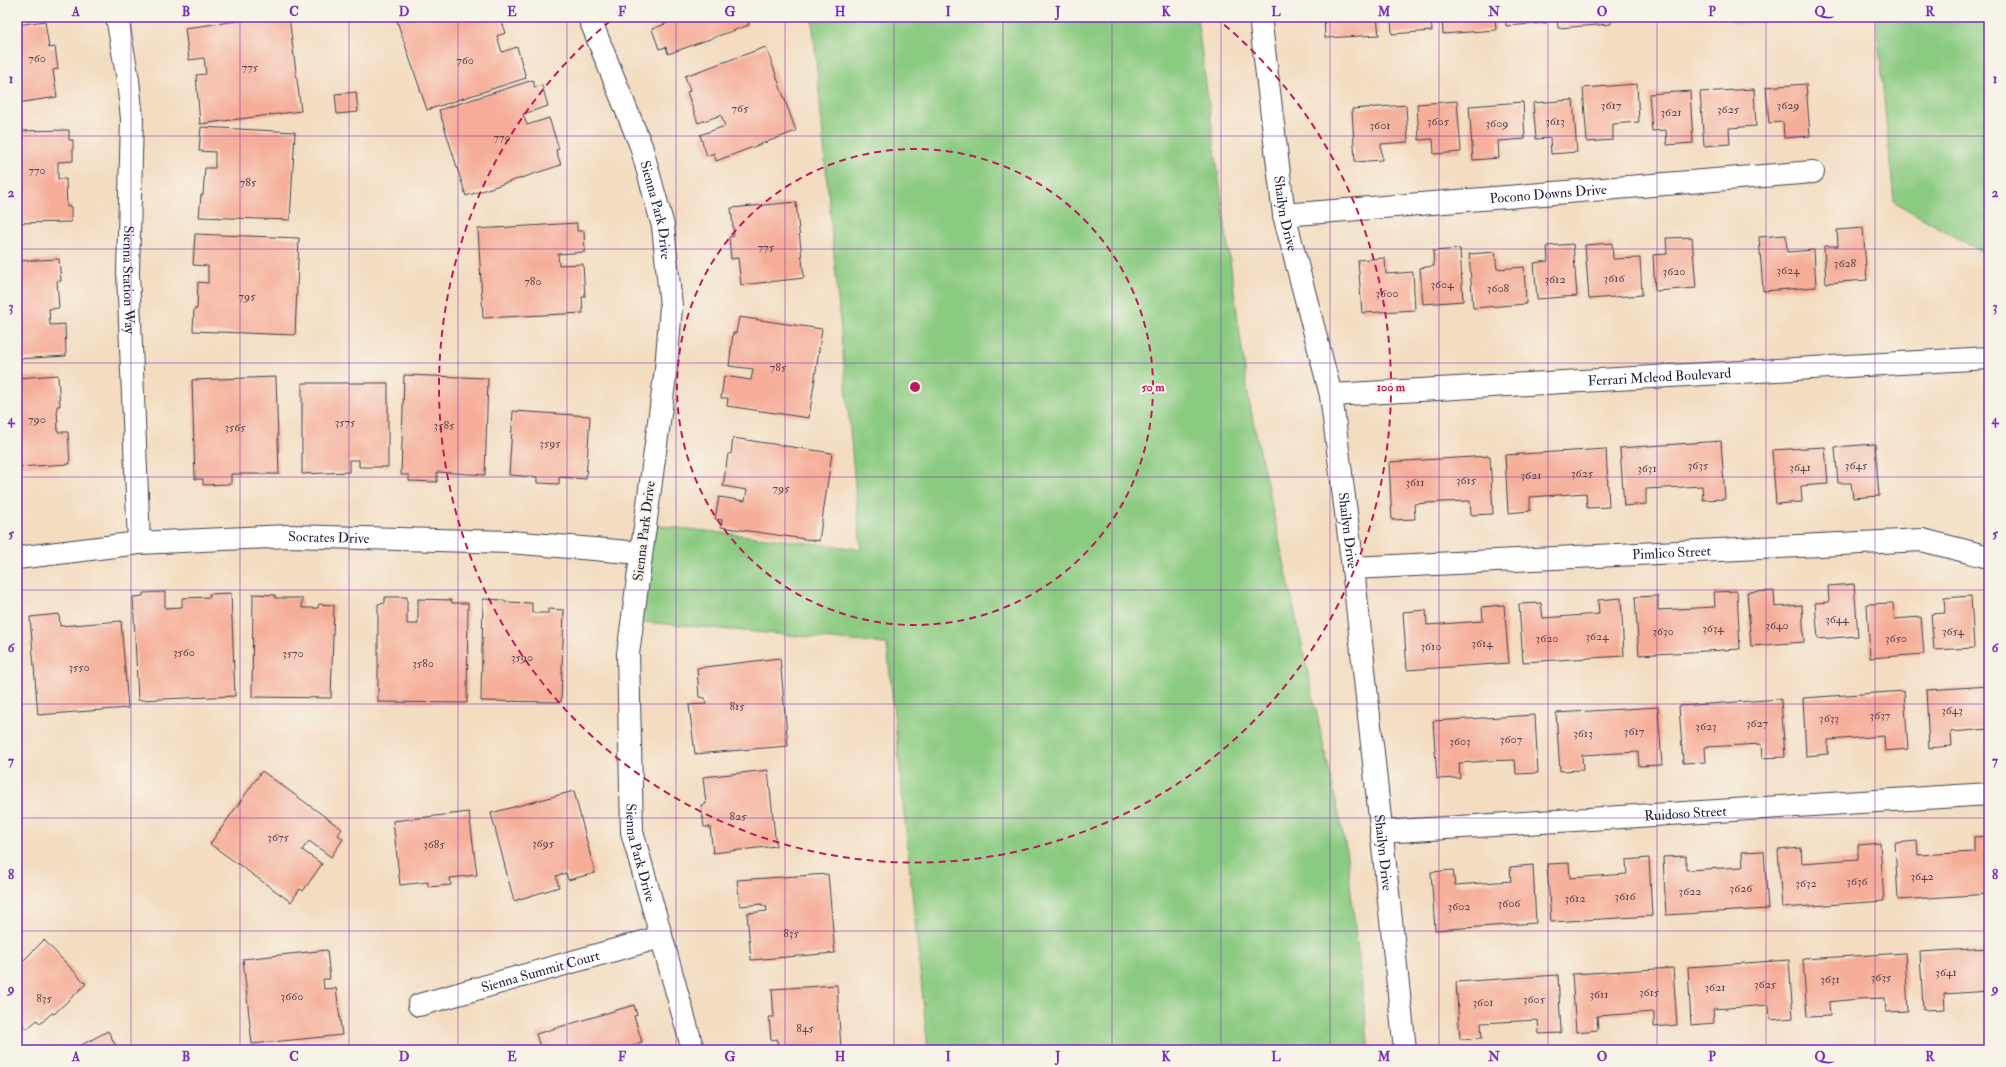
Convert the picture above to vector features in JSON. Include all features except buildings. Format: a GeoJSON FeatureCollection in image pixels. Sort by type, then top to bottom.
{"type":"FeatureCollection","features":[{"type":"Feature","properties":{"kind":"street","name":"Sienna Station Way"},"geometry":{"type":"LineString","coordinates":[[117,17],[128,80],[132,119],[128,273],[139,543]]}},
{"type":"Feature","properties":{"kind":"street","name":"Sienna Park Drive"},"geometry":{"type":"LineString","coordinates":[[589,17],[641,146],[663,226],[670,299],[666,369],[628,654],[632,832],[693,1050]]}},
{"type":"Feature","properties":{"kind":"street","name":"Shailyn Drive"},"geometry":{"type":"LineString","coordinates":[[1260,17],[1284,215],[1331,395],[1353,568],[1405,1050]]}},
{"type":"Feature","properties":{"kind":"street","name":"Pocono Downs Drive"},"geometry":{"type":"LineString","coordinates":[[1284,215],[1812,172]]}},
{"type":"Feature","properties":{"kind":"street","name":"Ferrari Mcleod Boulevard"},"geometry":{"type":"LineString","coordinates":[[1331,395],[1989,358]]}},
{"type":"Feature","properties":{"kind":"street","name":"Socrates Drive"},"geometry":{"type":"LineString","coordinates":[[17,558],[139,543],[289,536],[375,537],[510,542],[642,553]]}},
{"type":"Feature","properties":{"kind":"street","name":"Pimlico Street"},"geometry":{"type":"LineString","coordinates":[[1353,568],[1922,540],[1989,557]]}},
{"type":"Feature","properties":{"kind":"street","name":"Ruidoso Street"},"geometry":{"type":"LineString","coordinates":[[1381,832],[1989,794]]}},
{"type":"Feature","properties":{"kind":"street","name":"Sienna Summit Court"},"geometry":{"type":"LineString","coordinates":[[419,1005],[661,936]]}},
{"type":"Feature","properties":{"kind":"green space"},"geometry":{"type":"Polygon","coordinates":[[[812,17],[1197,17],[1249,401],[1346,848],[1369,1050],[928,1050],[887,644],[633,621],[645,524],[861,549],[812,17]]]}},
{"type":"Feature","properties":{"kind":"green space"},"geometry":{"type":"Polygon","coordinates":[[[1876,17],[1989,17],[1989,256],[1894,202],[1876,17]]]}}]}
